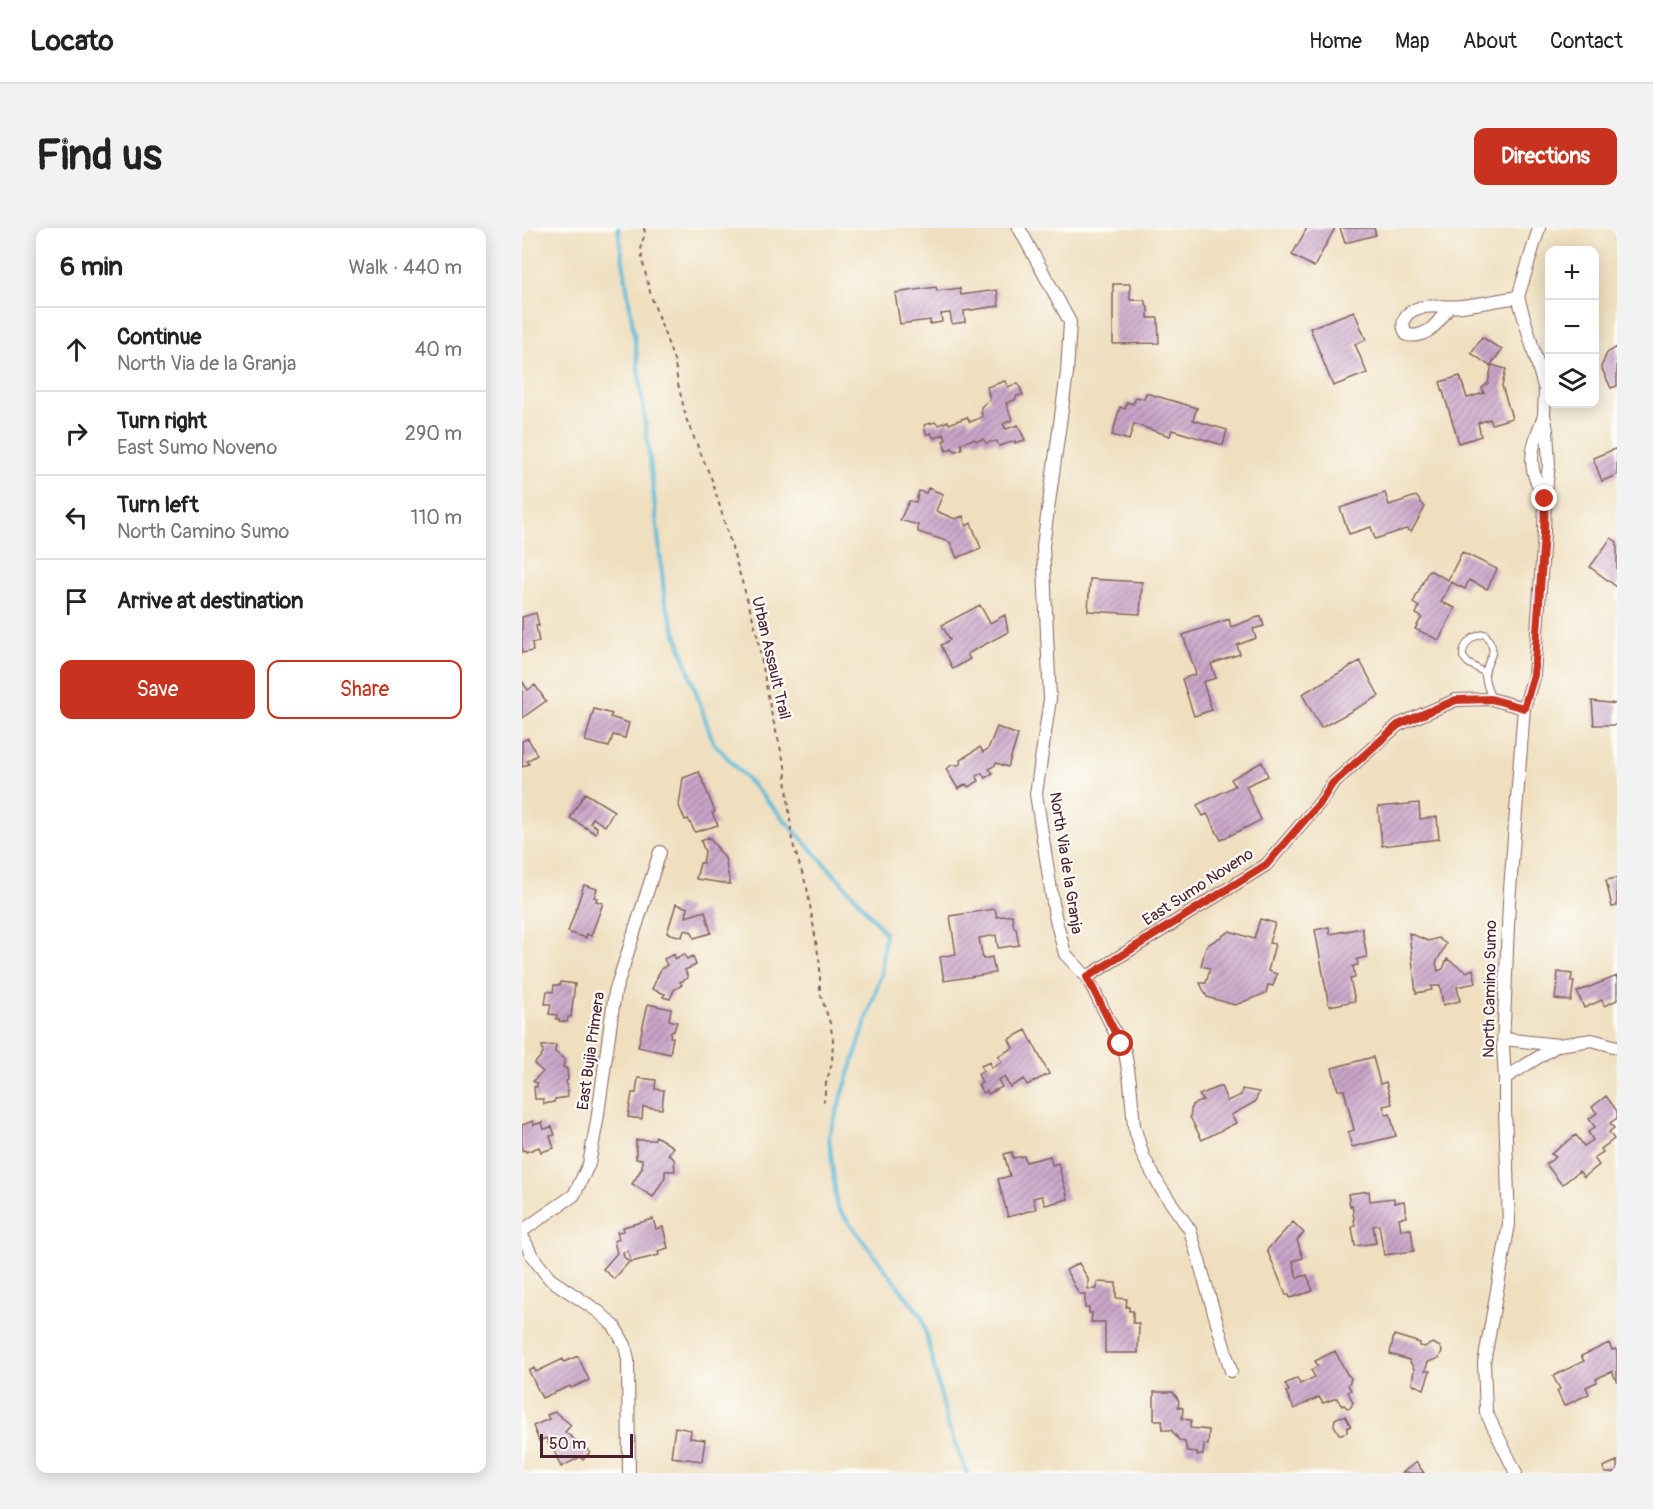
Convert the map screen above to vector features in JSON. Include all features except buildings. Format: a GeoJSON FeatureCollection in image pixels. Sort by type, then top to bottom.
{"type":"FeatureCollection","features":[{"type":"Feature","properties":{"kind":"street","name":"North Via de la Granja"},"geometry":{"type":"LineString","coordinates":[[1019,228],[1070,322],[1067,373],[1043,546],[1050,699],[1036,794],[1055,916],[1065,954],[1087,977],[1125,1052],[1134,1126],[1143,1156],[1160,1187],[1190,1230],[1231,1371]]}},
{"type":"Feature","properties":{"kind":"street"},"geometry":{"type":"LineString","coordinates":[[1449,307],[1518,297],[1539,228]]}},
{"type":"Feature","properties":{"kind":"street","name":"North Camino Sumo"},"geometry":{"type":"LineString","coordinates":[[1516,1473],[1486,1412],[1484,1363],[1509,1224],[1503,1047],[1509,902],[1524,708],[1534,675],[1549,465],[1544,415],[1545,390],[1518,297]]}},
{"type":"Feature","properties":{"kind":"street","name":"East Sumo Noveno"},"geometry":{"type":"LineString","coordinates":[[1087,977],[1266,865],[1322,800],[1332,784],[1398,725],[1456,700],[1491,699],[1524,708]]}},
{"type":"Feature","properties":{"kind":"street","name":"East Bujia Primera"},"geometry":{"type":"LineString","coordinates":[[522,1233],[574,1196],[589,1164],[615,992],[660,852]]}},
{"type":"Feature","properties":{"kind":"street"},"geometry":{"type":"LineString","coordinates":[[1504,1039],[1558,1045],[1592,1040],[1617,1047]]}},
{"type":"Feature","properties":{"kind":"street"},"geometry":{"type":"LineString","coordinates":[[1505,1078],[1558,1045]]}},
{"type":"Feature","properties":{"kind":"street"},"geometry":{"type":"LineString","coordinates":[[522,1233],[532,1256],[550,1279],[599,1312],[614,1326],[625,1345],[628,1360],[629,1473]]}},
{"type":"Feature","properties":{"kind":"lane"},"geometry":{"type":"LineString","coordinates":[[1485,673],[1468,663],[1462,652],[1472,637],[1478,634],[1485,634],[1492,644],[1493,651],[1485,673],[1491,699]]}},
{"type":"Feature","properties":{"kind":"path","name":"Urban Assault Trail"},"geometry":{"type":"LineString","coordinates":[[644,228],[645,234],[641,244],[642,259],[651,296],[675,363],[687,421],[712,480],[756,629],[771,712],[785,766],[792,841],[807,888],[820,965],[820,993],[833,1038],[832,1063],[826,1083],[824,1102]]}},
{"type":"Feature","properties":{"kind":"waterway"},"geometry":{"type":"LineString","coordinates":[[618,228],[634,334],[665,601],[713,742],[856,898],[885,933],[881,975],[829,1136],[837,1207],[922,1317],[948,1425],[967,1473]]}},
{"type":"Feature","properties":{"kind":"route"},"geometry":{"type":"LineString","coordinates":[[1121,1044],[1087,977],[1266,865],[1322,800],[1332,784],[1398,725],[1456,700],[1491,699],[1524,708],[1534,675],[1545,499]]}}]}
